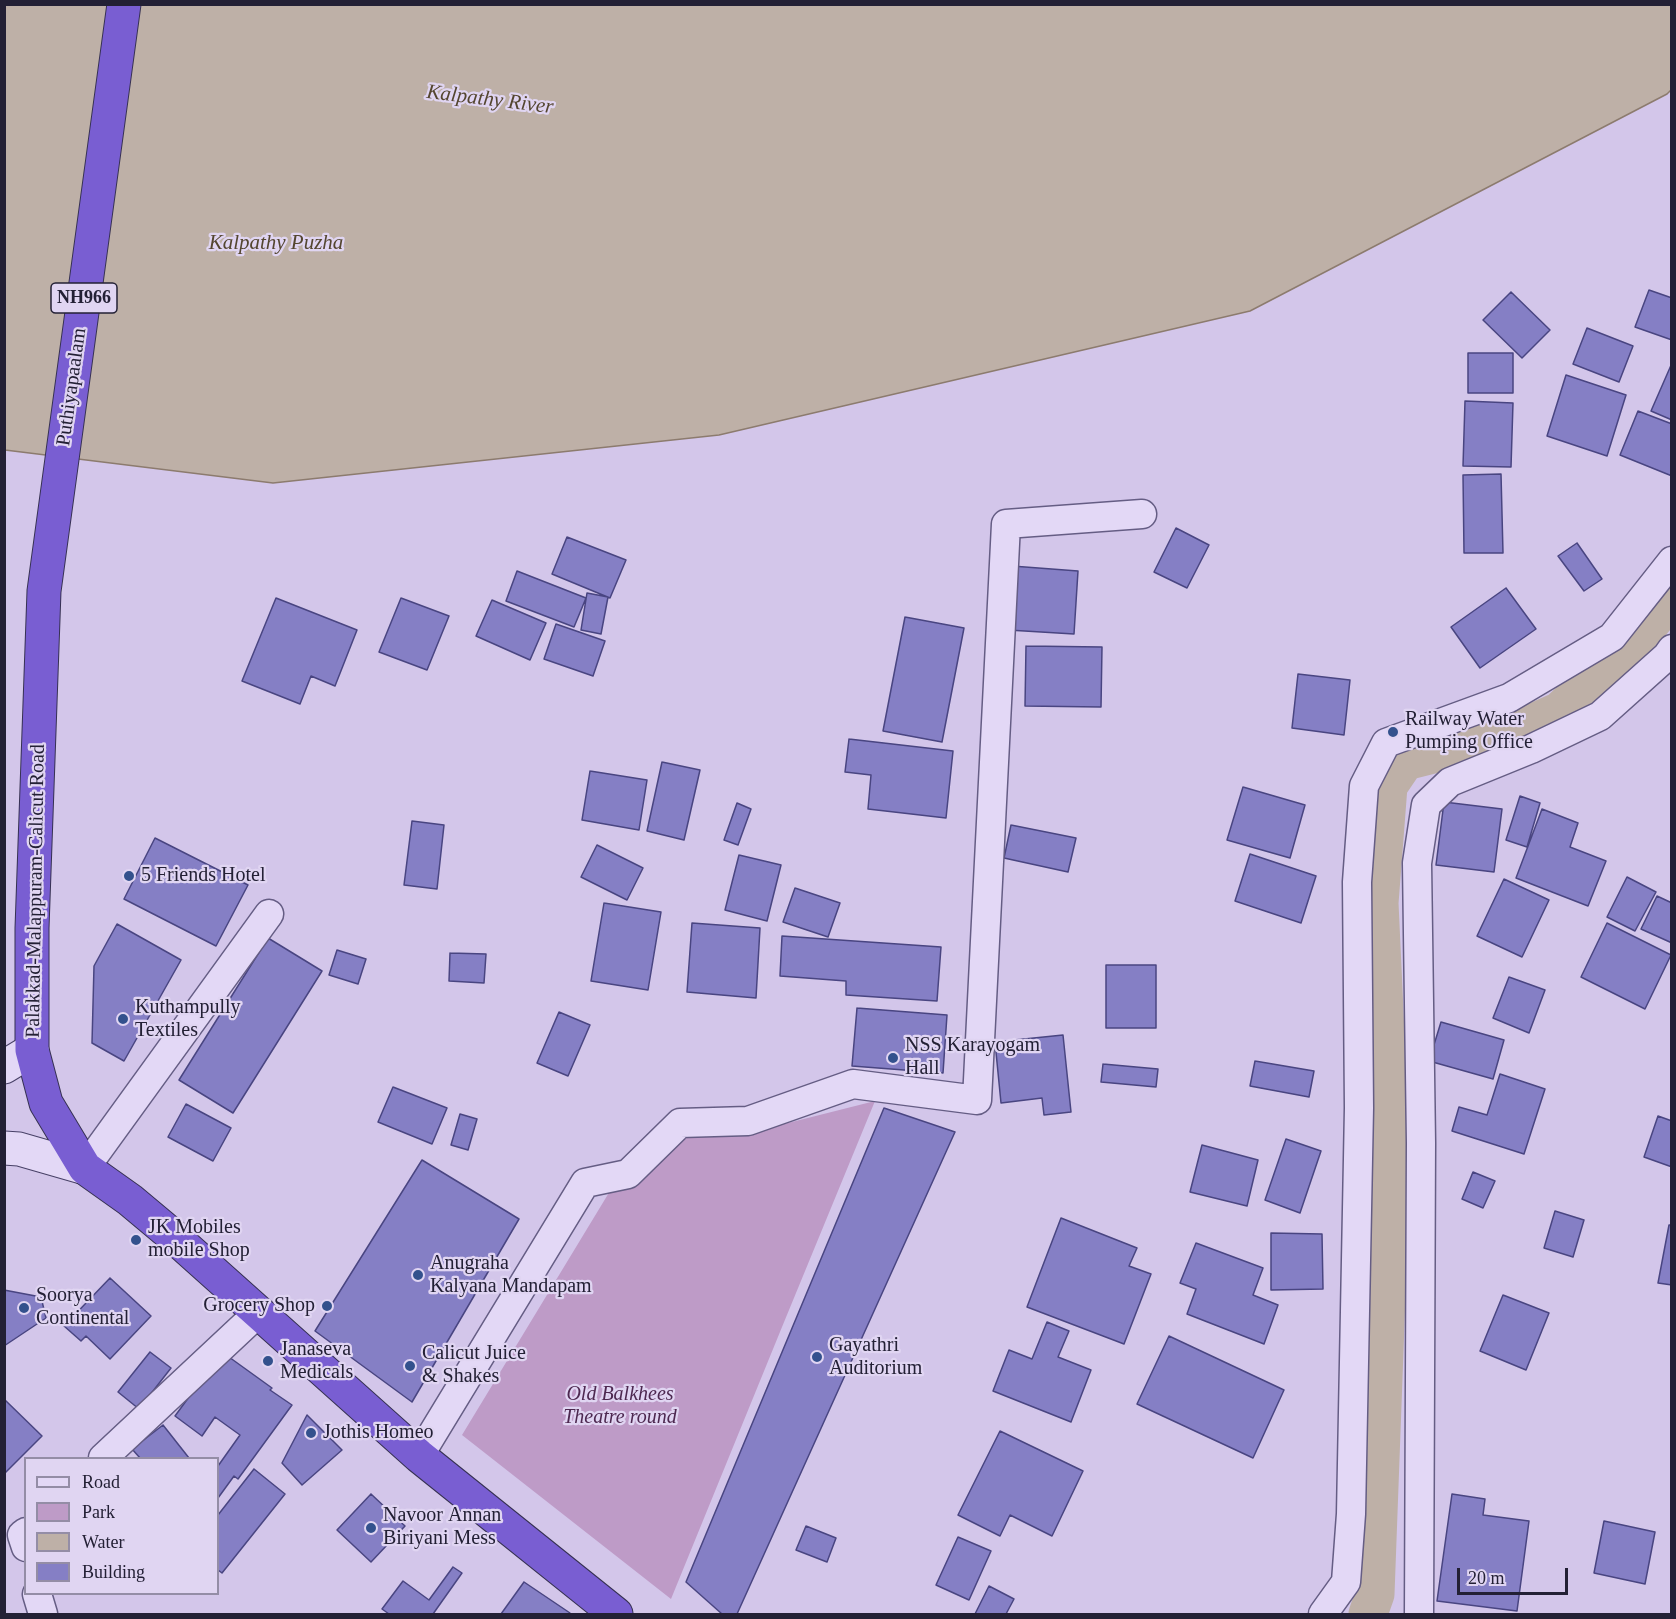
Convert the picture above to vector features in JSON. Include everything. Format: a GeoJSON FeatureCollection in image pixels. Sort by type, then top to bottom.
{"type":"FeatureCollection","features":[{"type":"Feature","properties":{"kind":"highway","name":"Puthiyapaalam"},"geometry":{"type":"LineString","coordinates":[[44,591],[124,4]]}},
{"type":"Feature","properties":{"kind":"highway","name":"Palakkad-Malappuram-Calicut Road"},"geometry":{"type":"LineString","coordinates":[[44,591],[32,928],[33,1050],[46,1103],[85,1168],[130,1200],[173,1236],[419,1456],[616,1614]]}},
{"type":"Feature","properties":{"kind":"main road"},"geometry":{"type":"LineString","coordinates":[[4,1066],[33,1050]]}},
{"type":"Feature","properties":{"kind":"main road"},"geometry":{"type":"LineString","coordinates":[[4,1148],[19,1149],[85,1168]]}},
{"type":"Feature","properties":{"kind":"street"},"geometry":{"type":"LineString","coordinates":[[419,1456],[585,1183],[628,1174],[680,1123],[748,1121],[853,1084],[977,1100],[1006,524],[1142,514]]}},
{"type":"Feature","properties":{"kind":"street"},"geometry":{"type":"LineString","coordinates":[[1323,1614],[1347,1582],[1351,1514],[1359,1108],[1357,882],[1364,786],[1386,743],[1509,698],[1612,637],[1671,561]]}},
{"type":"Feature","properties":{"kind":"street"},"geometry":{"type":"LineString","coordinates":[[1419,1614],[1421,1143],[1416,863],[1426,805],[1450,783],[1531,749],[1600,716],[1667,656],[1671,649]]}},
{"type":"Feature","properties":{"kind":"street"},"geometry":{"type":"LineString","coordinates":[[85,1168],[269,914]]}},
{"type":"Feature","properties":{"kind":"street"},"geometry":{"type":"LineString","coordinates":[[104,1457],[259,1312]]}},
{"type":"Feature","properties":{"kind":"street"},"geometry":{"type":"LineString","coordinates":[[38,1595],[43,1614]]}},
{"type":"Feature","properties":{"kind":"green space","name":"Old Balkhees Theatre round"},"geometry":{"type":"Polygon","coordinates":[[[875,1101],[671,1599],[462,1435],[610,1191],[693,1132],[784,1124],[875,1101]]]}},
{"type":"Feature","properties":{"kind":"water","name":"Kalpathy Puzha"},"geometry":{"type":"Polygon","coordinates":[[[5,5],[1671,5],[1671,90],[1250,311],[719,435],[273,483],[5,450],[5,5]]]}},
{"type":"Feature","properties":{"kind":"building"},"geometry":{"type":"Polygon","coordinates":[[[1649,290],[1672,298],[1672,340],[1635,327],[1649,290]]]}},
{"type":"Feature","properties":{"kind":"building"},"geometry":{"type":"Polygon","coordinates":[[[1511,292],[1550,330],[1522,358],[1483,320],[1511,292]]]}},
{"type":"Feature","properties":{"kind":"building"},"geometry":{"type":"Polygon","coordinates":[[[1587,328],[1633,346],[1619,382],[1573,364],[1587,328]]]}},
{"type":"Feature","properties":{"kind":"building"},"geometry":{"type":"Polygon","coordinates":[[[1468,353],[1513,353],[1513,393],[1468,393],[1468,353]]]}},
{"type":"Feature","properties":{"kind":"building"},"geometry":{"type":"Polygon","coordinates":[[[1672,363],[1672,420],[1651,411],[1672,363]]]}},
{"type":"Feature","properties":{"kind":"building"},"geometry":{"type":"Polygon","coordinates":[[[1566,375],[1626,395],[1607,456],[1547,436],[1566,375]]]}},
{"type":"Feature","properties":{"kind":"building"},"geometry":{"type":"Polygon","coordinates":[[[1465,401],[1513,403],[1511,467],[1463,466],[1465,401]]]}},
{"type":"Feature","properties":{"kind":"building"},"geometry":{"type":"Polygon","coordinates":[[[1638,411],[1672,424],[1672,476],[1620,455],[1638,411]]]}},
{"type":"Feature","properties":{"kind":"building"},"geometry":{"type":"Polygon","coordinates":[[[1501,474],[1503,553],[1464,553],[1463,475],[1501,474]]]}},
{"type":"Feature","properties":{"kind":"building"},"geometry":{"type":"Polygon","coordinates":[[[1176,528],[1209,545],[1187,588],[1154,572],[1176,528]]]}},
{"type":"Feature","properties":{"kind":"building"},"geometry":{"type":"Polygon","coordinates":[[[567,537],[626,560],[610,598],[552,574],[567,537]]]}},
{"type":"Feature","properties":{"kind":"building"},"geometry":{"type":"Polygon","coordinates":[[[1577,543],[1602,579],[1584,591],[1558,556],[1577,543]]]}},
{"type":"Feature","properties":{"kind":"building"},"geometry":{"type":"Polygon","coordinates":[[[1012,566],[1078,571],[1074,634],[1008,630],[1012,566]]]}},
{"type":"Feature","properties":{"kind":"building"},"geometry":{"type":"Polygon","coordinates":[[[517,571],[586,598],[574,627],[506,601],[517,571]]]}},
{"type":"Feature","properties":{"kind":"building"},"geometry":{"type":"Polygon","coordinates":[[[1506,588],[1536,629],[1480,668],[1451,627],[1506,588]]]}},
{"type":"Feature","properties":{"kind":"building"},"geometry":{"type":"Polygon","coordinates":[[[587,593],[608,597],[601,634],[581,630],[587,593]]]}},
{"type":"Feature","properties":{"kind":"building"},"geometry":{"type":"Polygon","coordinates":[[[276,598],[357,630],[335,686],[311,676],[300,704],[242,681],[276,598]]]}},
{"type":"Feature","properties":{"kind":"building"},"geometry":{"type":"Polygon","coordinates":[[[401,598],[449,616],[427,670],[379,652],[401,598]]]}},
{"type":"Feature","properties":{"kind":"building"},"geometry":{"type":"Polygon","coordinates":[[[492,600],[546,623],[530,660],[476,636],[492,600]]]}},
{"type":"Feature","properties":{"kind":"building"},"geometry":{"type":"Polygon","coordinates":[[[905,617],[964,628],[942,742],[883,731],[905,617]]]}},
{"type":"Feature","properties":{"kind":"building"},"geometry":{"type":"Polygon","coordinates":[[[556,624],[605,641],[593,676],[544,659],[556,624]]]}},
{"type":"Feature","properties":{"kind":"building"},"geometry":{"type":"Polygon","coordinates":[[[1026,646],[1102,647],[1101,707],[1025,706],[1026,646]]]}},
{"type":"Feature","properties":{"kind":"building"},"geometry":{"type":"Polygon","coordinates":[[[1298,674],[1350,680],[1344,735],[1292,728],[1298,674]]]}},
{"type":"Feature","properties":{"kind":"building"},"geometry":{"type":"Polygon","coordinates":[[[849,739],[953,751],[946,818],[868,809],[871,775],[845,772],[849,739]]]}},
{"type":"Feature","properties":{"kind":"building"},"geometry":{"type":"Polygon","coordinates":[[[662,762],[700,770],[684,840],[647,831],[662,762]]]}},
{"type":"Feature","properties":{"kind":"building"},"geometry":{"type":"Polygon","coordinates":[[[590,771],[647,780],[639,830],[582,820],[590,771]]]}},
{"type":"Feature","properties":{"kind":"building"},"geometry":{"type":"Polygon","coordinates":[[[1243,787],[1305,805],[1290,858],[1227,840],[1243,787]]]}},
{"type":"Feature","properties":{"kind":"building"},"geometry":{"type":"Polygon","coordinates":[[[1520,796],[1540,803],[1527,847],[1506,840],[1520,796]]]}},
{"type":"Feature","properties":{"kind":"building"},"geometry":{"type":"Polygon","coordinates":[[[1444,802],[1502,809],[1494,872],[1436,865],[1444,802]]]}},
{"type":"Feature","properties":{"kind":"building"},"geometry":{"type":"Polygon","coordinates":[[[737,803],[751,809],[738,845],[724,840],[737,803]]]}},
{"type":"Feature","properties":{"kind":"building"},"geometry":{"type":"Polygon","coordinates":[[[1542,809],[1578,823],[1570,847],[1606,861],[1588,906],[1516,878],[1542,809]]]}},
{"type":"Feature","properties":{"kind":"building"},"geometry":{"type":"Polygon","coordinates":[[[412,821],[444,825],[437,889],[404,885],[412,821]]]}},
{"type":"Feature","properties":{"kind":"building"},"geometry":{"type":"Polygon","coordinates":[[[1011,825],[1076,838],[1068,872],[1004,858],[1011,825]]]}},
{"type":"Feature","properties":{"kind":"building"},"geometry":{"type":"Polygon","coordinates":[[[155,838],[248,885],[216,946],[124,899],[155,838]]]}},
{"type":"Feature","properties":{"kind":"building"},"geometry":{"type":"Polygon","coordinates":[[[597,845],[643,868],[627,900],[581,877],[597,845]]]}},
{"type":"Feature","properties":{"kind":"building"},"geometry":{"type":"Polygon","coordinates":[[[1250,854],[1316,876],[1301,923],[1235,901],[1250,854]]]}},
{"type":"Feature","properties":{"kind":"building"},"geometry":{"type":"Polygon","coordinates":[[[739,855],[781,865],[767,921],[725,910],[739,855]]]}},
{"type":"Feature","properties":{"kind":"building"},"geometry":{"type":"Polygon","coordinates":[[[1627,877],[1656,892],[1635,931],[1607,917],[1627,877]]]}},
{"type":"Feature","properties":{"kind":"building"},"geometry":{"type":"Polygon","coordinates":[[[1504,879],[1549,900],[1522,957],[1477,936],[1504,879]]]}},
{"type":"Feature","properties":{"kind":"building"},"geometry":{"type":"Polygon","coordinates":[[[795,888],[840,903],[828,937],[783,922],[795,888]]]}},
{"type":"Feature","properties":{"kind":"building"},"geometry":{"type":"Polygon","coordinates":[[[1657,896],[1672,903],[1672,943],[1641,929],[1657,896]]]}},
{"type":"Feature","properties":{"kind":"building"},"geometry":{"type":"Polygon","coordinates":[[[604,903],[661,912],[648,990],[591,981],[604,903]]]}},
{"type":"Feature","properties":{"kind":"building"},"geometry":{"type":"Polygon","coordinates":[[[692,923],[760,928],[756,998],[687,992],[692,923]]]}},
{"type":"Feature","properties":{"kind":"building"},"geometry":{"type":"Polygon","coordinates":[[[1607,923],[1671,955],[1645,1009],[1581,977],[1607,923]]]}},
{"type":"Feature","properties":{"kind":"building"},"geometry":{"type":"Polygon","coordinates":[[[117,924],[181,960],[124,1061],[92,1043],[94,966],[117,924]]]}},
{"type":"Feature","properties":{"kind":"building"},"geometry":{"type":"Polygon","coordinates":[[[782,936],[941,947],[937,1001],[846,995],[846,981],[780,976],[782,936]]]}},
{"type":"Feature","properties":{"kind":"building"},"geometry":{"type":"Polygon","coordinates":[[[268,938],[322,971],[233,1113],[179,1080],[268,938]]]}},
{"type":"Feature","properties":{"kind":"building"},"geometry":{"type":"Polygon","coordinates":[[[337,950],[366,959],[358,984],[329,975],[337,950]]]}},
{"type":"Feature","properties":{"kind":"building"},"geometry":{"type":"Polygon","coordinates":[[[450,953],[486,954],[484,983],[449,981],[450,953]]]}},
{"type":"Feature","properties":{"kind":"building"},"geometry":{"type":"Polygon","coordinates":[[[1106,965],[1156,965],[1156,1028],[1106,1028],[1106,965]]]}},
{"type":"Feature","properties":{"kind":"building"},"geometry":{"type":"Polygon","coordinates":[[[1509,977],[1545,990],[1529,1033],[1493,1018],[1509,977]]]}},
{"type":"Feature","properties":{"kind":"building"},"geometry":{"type":"Polygon","coordinates":[[[857,1008],[947,1015],[943,1073],[852,1066],[857,1008]]]}},
{"type":"Feature","properties":{"kind":"building"},"geometry":{"type":"Polygon","coordinates":[[[559,1012],[590,1025],[568,1076],[537,1063],[559,1012]]]}},
{"type":"Feature","properties":{"kind":"building"},"geometry":{"type":"Polygon","coordinates":[[[1441,1022],[1504,1040],[1493,1079],[1429,1061],[1441,1022]]]}},
{"type":"Feature","properties":{"kind":"building"},"geometry":{"type":"Polygon","coordinates":[[[1063,1035],[1071,1112],[1044,1115],[1042,1098],[1001,1103],[995,1042],[1063,1035]]]}},
{"type":"Feature","properties":{"kind":"building"},"geometry":{"type":"Polygon","coordinates":[[[1255,1061],[1314,1071],[1309,1097],[1250,1086],[1255,1061]]]}},
{"type":"Feature","properties":{"kind":"building"},"geometry":{"type":"Polygon","coordinates":[[[1103,1064],[1158,1069],[1156,1087],[1101,1082],[1103,1064]]]}},
{"type":"Feature","properties":{"kind":"building"},"geometry":{"type":"Polygon","coordinates":[[[1500,1074],[1545,1089],[1524,1154],[1452,1131],[1459,1107],[1487,1115],[1500,1074]]]}},
{"type":"Feature","properties":{"kind":"building"},"geometry":{"type":"Polygon","coordinates":[[[393,1087],[447,1108],[432,1144],[378,1122],[393,1087]]]}},
{"type":"Feature","properties":{"kind":"building"},"geometry":{"type":"Polygon","coordinates":[[[186,1104],[231,1128],[213,1161],[168,1137],[186,1104]]]}},
{"type":"Feature","properties":{"kind":"building","name":"Gayathri Auditorium"},"geometry":{"type":"Polygon","coordinates":[[[884,1108],[955,1132],[737,1614],[722,1614],[686,1582],[884,1108]]]}},
{"type":"Feature","properties":{"kind":"building"},"geometry":{"type":"Polygon","coordinates":[[[460,1114],[477,1119],[468,1150],[451,1145],[460,1114]]]}},
{"type":"Feature","properties":{"kind":"building"},"geometry":{"type":"Polygon","coordinates":[[[1658,1116],[1672,1121],[1672,1167],[1644,1157],[1658,1116]]]}},
{"type":"Feature","properties":{"kind":"building"},"geometry":{"type":"Polygon","coordinates":[[[1286,1139],[1321,1151],[1300,1213],[1265,1200],[1286,1139]]]}},
{"type":"Feature","properties":{"kind":"building"},"geometry":{"type":"Polygon","coordinates":[[[1202,1145],[1258,1160],[1247,1206],[1190,1192],[1202,1145]]]}},
{"type":"Feature","properties":{"kind":"building","name":"Anugraha Kalyana Mandapam"},"geometry":{"type":"Polygon","coordinates":[[[422,1160],[519,1219],[412,1402],[315,1331],[422,1160]]]}},
{"type":"Feature","properties":{"kind":"building"},"geometry":{"type":"Polygon","coordinates":[[[1473,1172],[1495,1181],[1483,1208],[1462,1199],[1473,1172]]]}},
{"type":"Feature","properties":{"kind":"building"},"geometry":{"type":"Polygon","coordinates":[[[1555,1211],[1584,1220],[1573,1257],[1544,1248],[1555,1211]]]}},
{"type":"Feature","properties":{"kind":"building"},"geometry":{"type":"Polygon","coordinates":[[[1061,1218],[1137,1248],[1129,1266],[1151,1274],[1124,1344],[1027,1307],[1061,1218]]]}},
{"type":"Feature","properties":{"kind":"building"},"geometry":{"type":"Polygon","coordinates":[[[1669,1225],[1672,1225],[1672,1285],[1658,1283],[1669,1225]]]}},
{"type":"Feature","properties":{"kind":"building"},"geometry":{"type":"Polygon","coordinates":[[[1271,1233],[1322,1234],[1323,1289],[1271,1290],[1271,1233]]]}},
{"type":"Feature","properties":{"kind":"building"},"geometry":{"type":"Polygon","coordinates":[[[1196,1243],[1263,1268],[1253,1295],[1278,1305],[1264,1344],[1187,1314],[1196,1289],[1180,1283],[1196,1243]]]}},
{"type":"Feature","properties":{"kind":"building"},"geometry":{"type":"Polygon","coordinates":[[[110,1278],[151,1316],[110,1359],[86,1336],[81,1341],[64,1326],[110,1278]]]}},
{"type":"Feature","properties":{"kind":"building","name":"Soorya Continental"},"geometry":{"type":"Polygon","coordinates":[[[4,1290],[41,1297],[46,1318],[4,1346],[4,1290]]]}},
{"type":"Feature","properties":{"kind":"building"},"geometry":{"type":"Polygon","coordinates":[[[1503,1295],[1549,1313],[1526,1370],[1480,1351],[1503,1295]]]}},
{"type":"Feature","properties":{"kind":"building"},"geometry":{"type":"Polygon","coordinates":[[[1047,1322],[1069,1331],[1058,1357],[1091,1370],[1071,1422],[993,1391],[1009,1350],[1032,1359],[1047,1322]]]}},
{"type":"Feature","properties":{"kind":"building"},"geometry":{"type":"Polygon","coordinates":[[[1169,1336],[1284,1390],[1253,1458],[1137,1404],[1169,1336]]]}},
{"type":"Feature","properties":{"kind":"building"},"geometry":{"type":"Polygon","coordinates":[[[150,1352],[171,1368],[139,1409],[118,1392],[150,1352]]]}},
{"type":"Feature","properties":{"kind":"building"},"geometry":{"type":"Polygon","coordinates":[[[222,1352],[292,1405],[238,1479],[234,1476],[219,1497],[219,1465],[240,1435],[215,1417],[202,1436],[175,1416],[222,1352]]]}},
{"type":"Feature","properties":{"kind":"building"},"geometry":{"type":"Polygon","coordinates":[[[4,1399],[42,1436],[4,1474],[4,1399]]]}},
{"type":"Feature","properties":{"kind":"building","name":"Jothis Homeo"},"geometry":{"type":"Polygon","coordinates":[[[307,1415],[342,1450],[302,1485],[282,1463],[307,1415]]]}},
{"type":"Feature","properties":{"kind":"building"},"geometry":{"type":"Polygon","coordinates":[[[163,1425],[188,1457],[139,1457],[132,1449],[163,1425]]]}},
{"type":"Feature","properties":{"kind":"building"},"geometry":{"type":"Polygon","coordinates":[[[1000,1431],[1083,1471],[1052,1536],[1010,1515],[1000,1536],[958,1515],[1000,1431]]]}},
{"type":"Feature","properties":{"kind":"building"},"geometry":{"type":"Polygon","coordinates":[[[254,1469],[285,1494],[222,1573],[219,1571],[219,1514],[254,1469]]]}},
{"type":"Feature","properties":{"kind":"building","name":"Navoor Annan Biriyani Mess"},"geometry":{"type":"Polygon","coordinates":[[[371,1494],[405,1526],[371,1562],[337,1530],[371,1494]]]}},
{"type":"Feature","properties":{"kind":"building"},"geometry":{"type":"Polygon","coordinates":[[[1452,1494],[1485,1499],[1483,1515],[1529,1521],[1517,1611],[1437,1601],[1452,1494]]]}},
{"type":"Feature","properties":{"kind":"building"},"geometry":{"type":"Polygon","coordinates":[[[1604,1521],[1655,1532],[1645,1584],[1594,1573],[1604,1521]]]}},
{"type":"Feature","properties":{"kind":"building"},"geometry":{"type":"Polygon","coordinates":[[[806,1526],[836,1538],[827,1562],[796,1550],[806,1526]]]}},
{"type":"Feature","properties":{"kind":"building"},"geometry":{"type":"Polygon","coordinates":[[[958,1537],[991,1551],[969,1600],[936,1585],[958,1537]]]}},
{"type":"Feature","properties":{"kind":"building"},"geometry":{"type":"Polygon","coordinates":[[[453,1567],[462,1573],[433,1614],[389,1614],[382,1609],[403,1581],[429,1600],[453,1567]]]}},
{"type":"Feature","properties":{"kind":"building"},"geometry":{"type":"Polygon","coordinates":[[[524,1582],[570,1613],[501,1614],[524,1582]]]}},
{"type":"Feature","properties":{"kind":"building"},"geometry":{"type":"Polygon","coordinates":[[[989,1586],[1014,1599],[1006,1614],[975,1614],[989,1586]]]}},
{"type":"Feature","properties":{"kind":"waterway"},"geometry":{"type":"LineString","coordinates":[[1368,1614],[1375,1594],[1391,1162],[1379,903],[1388,786],[1405,761],[1504,736],[1560,711],[1639,636],[1672,598]]}},
{"type":"Feature","properties":{"kind":"place","name":"Railway Water Pumping Office"},"geometry":{"type":"Point","coordinates":[1393,732]}},
{"type":"Feature","properties":{"kind":"place","name":"5 Friends Hotel"},"geometry":{"type":"Point","coordinates":[129,876]}},
{"type":"Feature","properties":{"kind":"place","name":"Kuthampully Textiles"},"geometry":{"type":"Point","coordinates":[123,1019]}},
{"type":"Feature","properties":{"kind":"place","name":"NSS Karayogam Hall"},"geometry":{"type":"Point","coordinates":[893,1058]}},
{"type":"Feature","properties":{"kind":"place","name":"JK Mobiles mobile Shop"},"geometry":{"type":"Point","coordinates":[136,1240]}},
{"type":"Feature","properties":{"kind":"place","name":"Anugraha Kalyana Mandapam"},"geometry":{"type":"Point","coordinates":[418,1275]}},
{"type":"Feature","properties":{"kind":"place","name":"Grocery Shop"},"geometry":{"type":"Point","coordinates":[327,1306]}},
{"type":"Feature","properties":{"kind":"place","name":"Soorya Continental"},"geometry":{"type":"Point","coordinates":[24,1308]}},
{"type":"Feature","properties":{"kind":"place","name":"Gayathri Auditorium"},"geometry":{"type":"Point","coordinates":[817,1357]}},
{"type":"Feature","properties":{"kind":"place","name":"Janaseva Medicals"},"geometry":{"type":"Point","coordinates":[268,1361]}},
{"type":"Feature","properties":{"kind":"place","name":"Calicut Juice & Shakes"},"geometry":{"type":"Point","coordinates":[410,1366]}},
{"type":"Feature","properties":{"kind":"place","name":"Jothis Homeo"},"geometry":{"type":"Point","coordinates":[311,1433]}},
{"type":"Feature","properties":{"kind":"place","name":"Navoor Annan Biriyani Mess"},"geometry":{"type":"Point","coordinates":[371,1528]}},
{"type":"Feature","properties":{"kind":"water label","name":"Kalpathy River"},"geometry":{"type":"Point","coordinates":[490,100]}}]}
